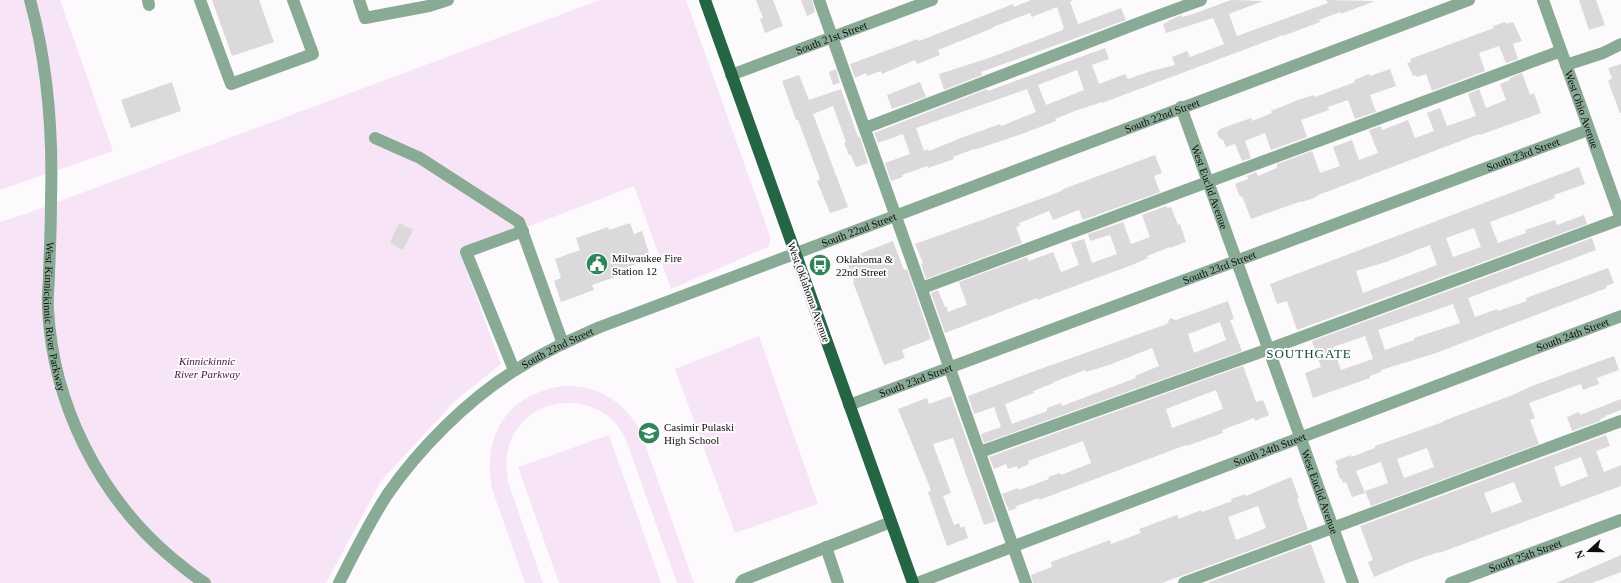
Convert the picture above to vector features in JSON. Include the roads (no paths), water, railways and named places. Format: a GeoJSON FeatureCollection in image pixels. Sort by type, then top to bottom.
{"type":"FeatureCollection","features":[{"type":"Feature","properties":{"kind":"main road","name":"West Oklahoma Avenue"},"geometry":{"type":"LineString","coordinates":[[705,0],[913,583]]}},
{"type":"Feature","properties":{"kind":"street","name":"West Kinnickinnic River Parkway"},"geometry":{"type":"LineString","coordinates":[[30,0],[43,54],[48,94],[51,136],[52,191],[48,309],[53,350],[64,395],[74,424],[88,453],[107,486],[128,514],[153,542],[194,577],[205,583]]}},
{"type":"Feature","properties":{"kind":"street"},"geometry":{"type":"LineString","coordinates":[[200,0],[231,84],[313,54],[293,0]]}},
{"type":"Feature","properties":{"kind":"street"},"geometry":{"type":"LineString","coordinates":[[359,0],[365,18],[429,6],[448,0]]}},
{"type":"Feature","properties":{"kind":"street"},"geometry":{"type":"LineString","coordinates":[[819,0],[1026,583]]}},
{"type":"Feature","properties":{"kind":"street","name":"South 21st Street"},"geometry":{"type":"LineString","coordinates":[[731,75],[932,0]]}},
{"type":"Feature","properties":{"kind":"street"},"geometry":{"type":"LineString","coordinates":[[865,128],[1201,0]]}},
{"type":"Feature","properties":{"kind":"street","name":"South 22nd Street"},"geometry":{"type":"LineString","coordinates":[[339,583],[358,545],[387,495],[423,448],[475,399],[514,370],[563,344],[600,328],[1181,107],[1468,0]]}},
{"type":"Feature","properties":{"kind":"street","name":"West Ohio Avenue"},"geometry":{"type":"LineString","coordinates":[[1543,0],[1588,130],[1621,219]]}},
{"type":"Feature","properties":{"kind":"street"},"geometry":{"type":"LineString","coordinates":[[1566,65],[1603,53],[1621,44]]}},
{"type":"Feature","properties":{"kind":"street"},"geometry":{"type":"LineString","coordinates":[[922,288],[1561,51]]}},
{"type":"Feature","properties":{"kind":"street","name":"West Euclid Avenue"},"geometry":{"type":"LineString","coordinates":[[1181,107],[1353,583]]}},
{"type":"Feature","properties":{"kind":"street","name":"South 23rd Street"},"geometry":{"type":"LineString","coordinates":[[849,405],[1588,130]]}},
{"type":"Feature","properties":{"kind":"street"},"geometry":{"type":"LineString","coordinates":[[375,138],[420,158],[519,222],[563,344]]}},
{"type":"Feature","properties":{"kind":"street"},"geometry":{"type":"LineString","coordinates":[[980,452],[1621,219]]}},
{"type":"Feature","properties":{"kind":"street"},"geometry":{"type":"LineString","coordinates":[[514,370],[466,252],[523,231]]}},
{"type":"Feature","properties":{"kind":"street","name":"South 24th Street"},"geometry":{"type":"LineString","coordinates":[[917,583],[1621,316]]}},
{"type":"Feature","properties":{"kind":"street"},"geometry":{"type":"LineString","coordinates":[[1184,583],[1621,421]]}},
{"type":"Feature","properties":{"kind":"street","name":"South 25th Street"},"geometry":{"type":"LineString","coordinates":[[1451,583],[1621,520]]}},
{"type":"Feature","properties":{"kind":"street"},"geometry":{"type":"LineString","coordinates":[[741,583],[743,580],[891,522]]}},
{"type":"Feature","properties":{"kind":"street"},"geometry":{"type":"LineString","coordinates":[[826,548],[838,583]]}},
{"type":"Feature","properties":{"kind":"place","name":"Milwaukee Fire Station 12"},"geometry":{"type":"Point","coordinates":[597,264]}},
{"type":"Feature","properties":{"kind":"place","name":"Oklahoma & 22nd Street"},"geometry":{"type":"Point","coordinates":[820,265]}},
{"type":"Feature","properties":{"kind":"place","name":"Casimir Pulaski High School"},"geometry":{"type":"Point","coordinates":[649,433]}},
{"type":"Feature","properties":{"kind":"district","name":"SOUTHGATE"},"geometry":{"type":"Point","coordinates":[1309,353]}},
{"type":"Feature","properties":{"kind":"park label","name":"Kinnickinnic River Parkway"},"geometry":{"type":"Point","coordinates":[207,367]}}]}
